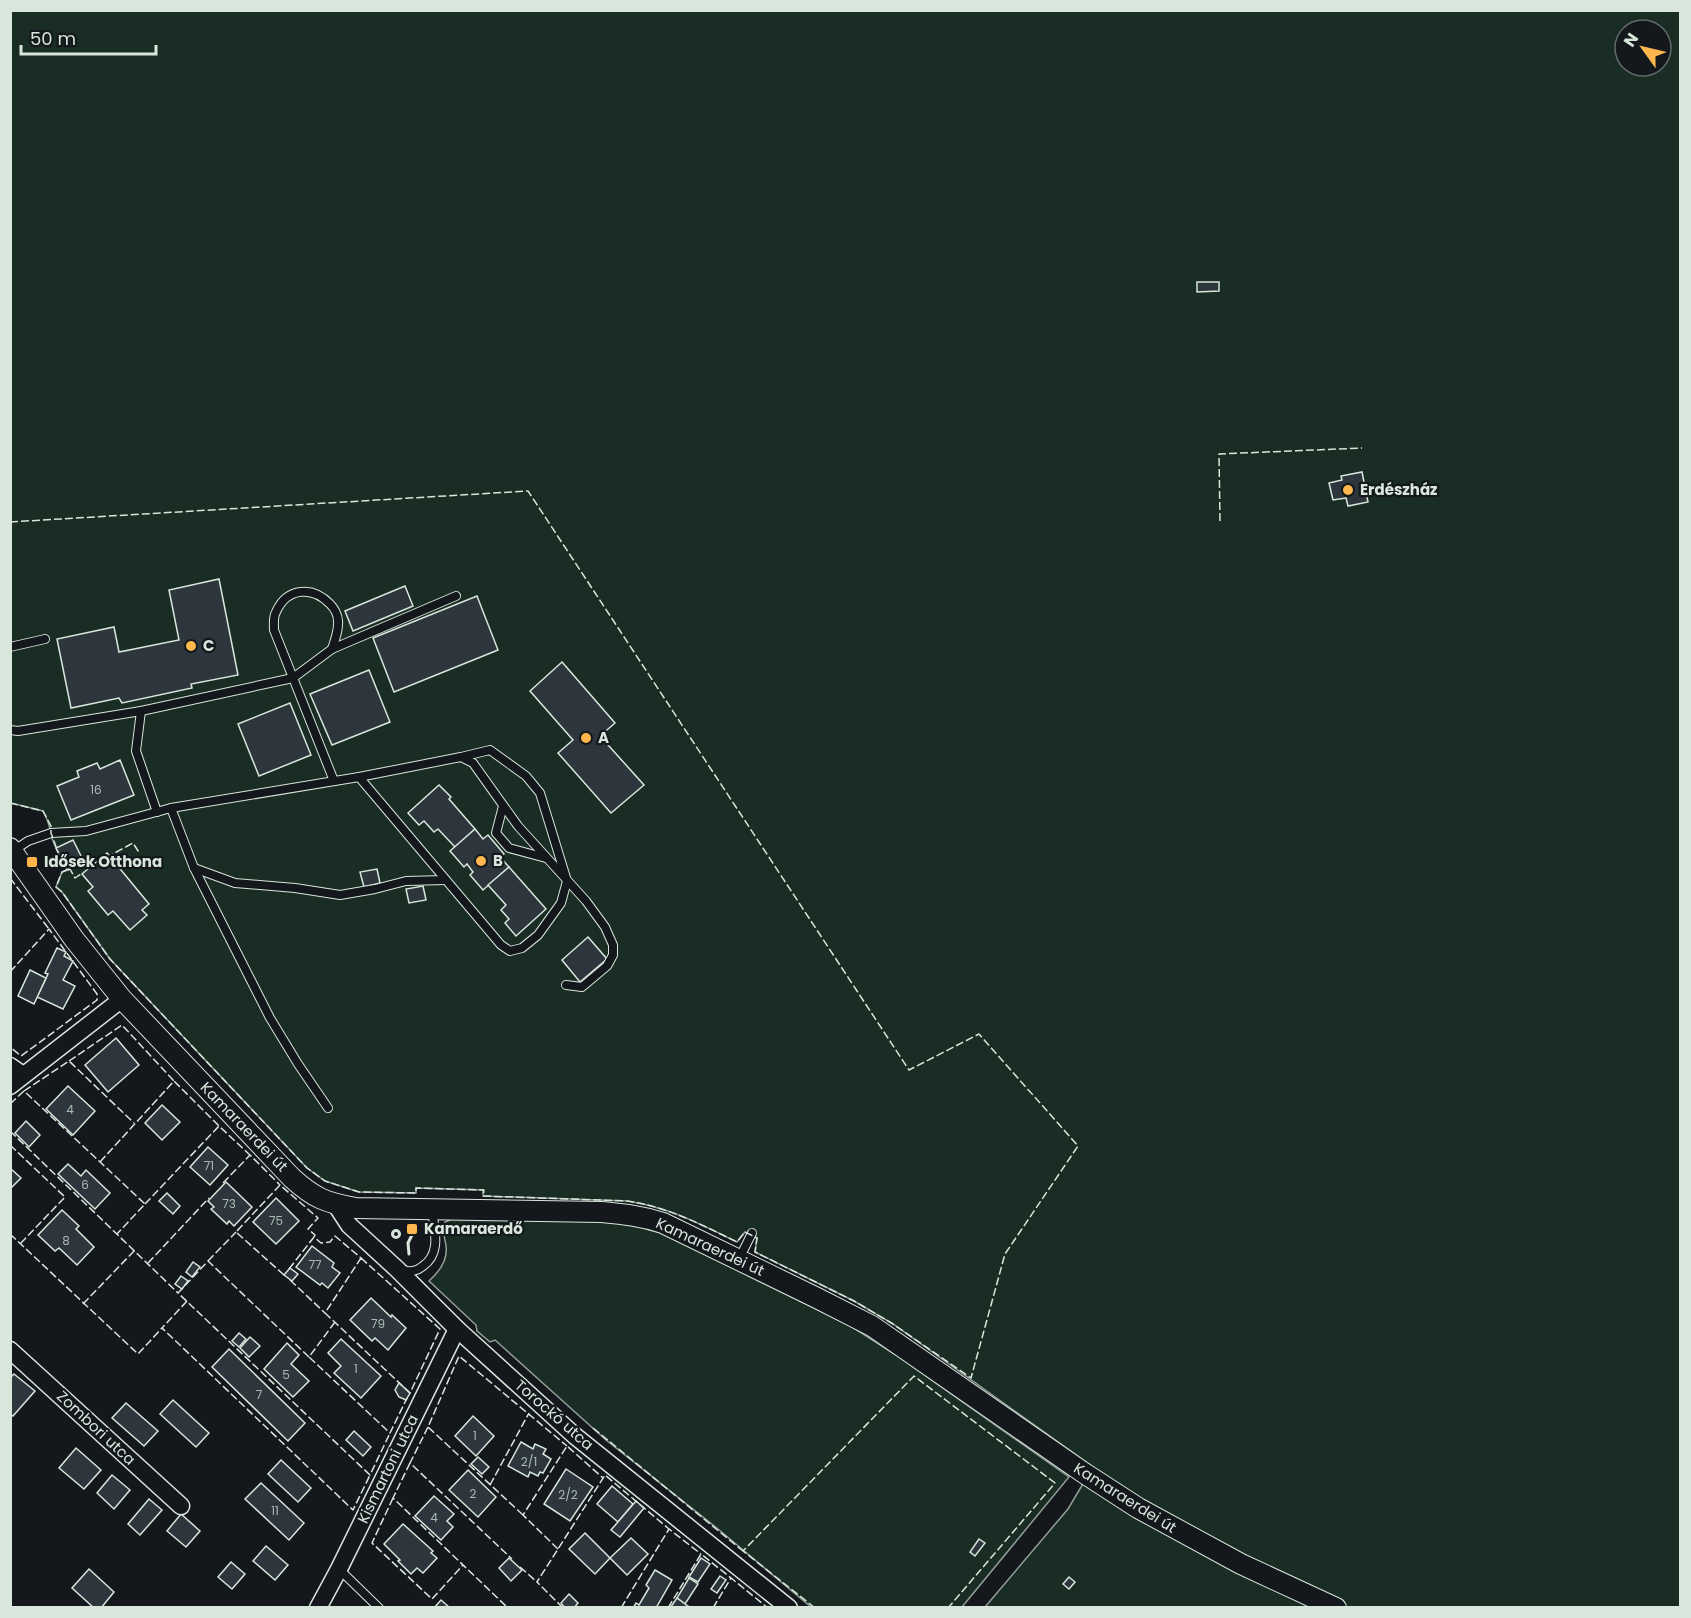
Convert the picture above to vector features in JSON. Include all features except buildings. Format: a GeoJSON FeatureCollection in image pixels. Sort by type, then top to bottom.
{"type":"FeatureCollection","features":[{"type":"Feature","properties":{"kind":"street","name":"Kamaraerdei út"},"geometry":{"type":"LineString","coordinates":[[12,850],[87,957],[122,999],[297,1183],[318,1199],[356,1208],[602,1212],[627,1214],[663,1223],[872,1326],[1138,1508],[1241,1564],[1336,1608]]}},
{"type":"Feature","properties":{"kind":"street"},"geometry":{"type":"LineString","coordinates":[[15,1076],[122,999]]}},
{"type":"Feature","properties":{"kind":"street","name":"Torockó utca"},"geometry":{"type":"LineString","coordinates":[[336,1205],[349,1225],[457,1329],[575,1436],[789,1608]]}},
{"type":"Feature","properties":{"kind":"street","name":"Kismartoni utca"},"geometry":{"type":"LineString","coordinates":[[318,1608],[457,1329]]}},
{"type":"Feature","properties":{"kind":"street","name":"Zombori utca"},"geometry":{"type":"LineString","coordinates":[[10,1350],[181,1506]]}},
{"type":"Feature","properties":{"kind":"lane"},"geometry":{"type":"LineString","coordinates":[[332,649],[337,634],[338,620],[333,608],[322,596],[308,591],[294,593],[282,601],[274,614],[274,630],[334,781]]}},
{"type":"Feature","properties":{"kind":"lane"},"geometry":{"type":"LineString","coordinates":[[10,730],[18,731],[141,711],[293,678],[332,649],[456,596]]}},
{"type":"Feature","properties":{"kind":"lane"},"geometry":{"type":"LineString","coordinates":[[10,647],[45,639]]}},
{"type":"Feature","properties":{"kind":"lane"},"geometry":{"type":"LineString","coordinates":[[141,711],[136,752],[157,812]]}},
{"type":"Feature","properties":{"kind":"lane"},"geometry":{"type":"LineString","coordinates":[[12,850],[28,841],[51,833],[86,831],[171,808],[359,777],[490,750],[526,776],[540,793],[567,881],[561,903],[538,935],[522,948],[510,951],[501,945],[359,777]]}},
{"type":"Feature","properties":{"kind":"lane"},"geometry":{"type":"LineString","coordinates":[[461,757],[473,763],[518,826],[586,901],[605,927],[613,945],[613,955],[607,966],[582,987],[566,985]]}},
{"type":"Feature","properties":{"kind":"lane"},"geometry":{"type":"LineString","coordinates":[[503,806],[496,833],[509,848],[546,858]]}},
{"type":"Feature","properties":{"kind":"lane"},"geometry":{"type":"LineString","coordinates":[[171,808],[194,868],[270,1018],[328,1108]]}},
{"type":"Feature","properties":{"kind":"lane"},"geometry":{"type":"LineString","coordinates":[[194,868],[235,883],[295,888],[340,895],[406,881],[445,880]]}},
{"type":"Feature","properties":{"kind":"lane"},"geometry":{"type":"LineString","coordinates":[[398,1270],[409,1272],[418,1270],[428,1263],[436,1250],[432,1209]]}},
{"type":"Feature","properties":{"kind":"lane"},"geometry":{"type":"LineString","coordinates":[[739,1260],[752,1233]]}},
{"type":"Feature","properties":{"kind":"lane"},"geometry":{"type":"LineString","coordinates":[[339,1569],[380,1608]]}},
{"type":"Feature","properties":{"kind":"green space"},"geometry":{"type":"Polygon","coordinates":[[[11,11],[1680,11],[1680,1607],[985,1607],[1068,1509],[1093,1467],[893,1324],[854,1301],[755,1252],[757,1238],[745,1232],[737,1242],[670,1212],[627,1201],[483,1196],[483,1190],[416,1188],[416,1193],[359,1192],[325,1181],[307,1168],[110,959],[62,892],[56,887],[62,872],[67,870],[54,843],[43,811],[11,803],[11,11]]]}},
{"type":"Feature","properties":{"kind":"green space"},"geometry":{"type":"Polygon","coordinates":[[[452,1219],[621,1222],[660,1232],[849,1325],[896,1355],[1069,1477],[962,1607],[811,1607],[606,1440],[495,1340],[490,1342],[477,1331],[476,1325],[429,1281],[444,1261],[446,1246],[444,1225],[452,1219]]]}},
{"type":"Feature","properties":{"kind":"fence"},"geometry":{"type":"LineString","coordinates":[[1220,521],[1219,454],[1362,448]]}},
{"type":"Feature","properties":{"kind":"fence"},"geometry":{"type":"LineString","coordinates":[[10,522],[528,491],[909,1070],[979,1034],[1078,1146],[1005,1254],[971,1378],[893,1324],[854,1301],[755,1252],[757,1238],[745,1232],[737,1242],[670,1212],[627,1201],[483,1196],[484,1190],[416,1188],[416,1193],[359,1192],[325,1181],[307,1168],[110,959],[62,892],[56,887],[62,872],[67,870]]}},
{"type":"Feature","properties":{"kind":"fence"},"geometry":{"type":"LineString","coordinates":[[10,803],[43,811],[51,826],[51,833],[58,852]]}},
{"type":"Feature","properties":{"kind":"fence"},"geometry":{"type":"LineString","coordinates":[[107,853],[109,856],[133,843],[140,854]]}},
{"type":"Feature","properties":{"kind":"fence"},"geometry":{"type":"LineString","coordinates":[[68,870],[70,869],[75,878],[84,872]]}},
{"type":"Feature","properties":{"kind":"fence"},"geometry":{"type":"LineString","coordinates":[[10,878],[49,929]]}},
{"type":"Feature","properties":{"kind":"fence"},"geometry":{"type":"LineString","coordinates":[[10,972],[49,929],[97,994],[97,1000],[21,1056],[10,1047]]}},
{"type":"Feature","properties":{"kind":"fence"},"geometry":{"type":"LineString","coordinates":[[69,1061],[122,1025],[174,1081]]}},
{"type":"Feature","properties":{"kind":"fence"},"geometry":{"type":"LineString","coordinates":[[24,1091],[69,1061],[134,1123]]}},
{"type":"Feature","properties":{"kind":"fence"},"geometry":{"type":"LineString","coordinates":[[100,1162],[174,1081],[219,1126]]}},
{"type":"Feature","properties":{"kind":"fence"},"geometry":{"type":"LineString","coordinates":[[10,1104],[24,1091],[145,1204],[117,1234]]}},
{"type":"Feature","properties":{"kind":"fence"},"geometry":{"type":"LineString","coordinates":[[145,1204],[219,1126],[250,1155]]}},
{"type":"Feature","properties":{"kind":"fence"},"geometry":{"type":"LineString","coordinates":[[10,1131],[178,1293]]}},
{"type":"Feature","properties":{"kind":"fence"},"geometry":{"type":"LineString","coordinates":[[10,1145],[65,1197],[20,1244]]}},
{"type":"Feature","properties":{"kind":"fence"},"geometry":{"type":"LineString","coordinates":[[223,1183],[250,1155],[280,1185]]}},
{"type":"Feature","properties":{"kind":"fence"},"geometry":{"type":"LineString","coordinates":[[284,1275],[236,1232],[280,1185],[318,1218],[308,1229],[315,1235],[314,1237]]}},
{"type":"Feature","properties":{"kind":"fence"},"geometry":{"type":"LineString","coordinates":[[148,1263],[209,1198]]}},
{"type":"Feature","properties":{"kind":"fence"},"geometry":{"type":"LineString","coordinates":[[208,1261],[236,1232]]}},
{"type":"Feature","properties":{"kind":"fence"},"geometry":{"type":"LineString","coordinates":[[10,1234],[138,1354],[162,1328]]}},
{"type":"Feature","properties":{"kind":"fence"},"geometry":{"type":"LineString","coordinates":[[289,1269],[314,1237],[321,1243],[330,1242],[335,1236],[361,1258]]}},
{"type":"Feature","properties":{"kind":"fence"},"geometry":{"type":"LineString","coordinates":[[83,1304],[135,1250]]}},
{"type":"Feature","properties":{"kind":"fence"},"geometry":{"type":"LineString","coordinates":[[361,1258],[440,1329],[410,1393],[325,1313],[361,1258]]}},
{"type":"Feature","properties":{"kind":"fence"},"geometry":{"type":"LineString","coordinates":[[309,1357],[208,1261],[178,1293],[370,1475],[390,1433]]}},
{"type":"Feature","properties":{"kind":"fence"},"geometry":{"type":"LineString","coordinates":[[290,1280],[325,1313]]}},
{"type":"Feature","properties":{"kind":"fence"},"geometry":{"type":"LineString","coordinates":[[187,1301],[162,1328],[353,1510],[370,1475]]}},
{"type":"Feature","properties":{"kind":"fence"},"geometry":{"type":"LineString","coordinates":[[335,1322],[309,1357],[390,1433],[407,1398]]}},
{"type":"Feature","properties":{"kind":"fence"},"geometry":{"type":"LineString","coordinates":[[523,1515],[428,1427],[459,1356],[567,1446]]}},
{"type":"Feature","properties":{"kind":"fence"},"geometry":{"type":"LineString","coordinates":[[815,1608],[743,1551],[914,1376],[1055,1483],[948,1608]]}},
{"type":"Feature","properties":{"kind":"fence"},"geometry":{"type":"LineString","coordinates":[[490,1485],[529,1413]]}},
{"type":"Feature","properties":{"kind":"fence"},"geometry":{"type":"LineString","coordinates":[[428,1427],[410,1463],[512,1559]]}},
{"type":"Feature","properties":{"kind":"fence"},"geometry":{"type":"LineString","coordinates":[[593,1428],[743,1551]]}},
{"type":"Feature","properties":{"kind":"fence"},"geometry":{"type":"LineString","coordinates":[[558,1549],[523,1515],[567,1446],[603,1478]]}},
{"type":"Feature","properties":{"kind":"fence"},"geometry":{"type":"LineString","coordinates":[[410,1463],[393,1498],[508,1608]]}},
{"type":"Feature","properties":{"kind":"fence"},"geometry":{"type":"LineString","coordinates":[[563,1608],[537,1582],[605,1475],[669,1529]]}},
{"type":"Feature","properties":{"kind":"fence"},"geometry":{"type":"LineString","coordinates":[[393,1498],[372,1543],[432,1599],[463,1565]]}},
{"type":"Feature","properties":{"kind":"fence"},"geometry":{"type":"LineString","coordinates":[[621,1608],[669,1529],[701,1554]]}},
{"type":"Feature","properties":{"kind":"fence"},"geometry":{"type":"LineString","coordinates":[[668,1608],[701,1554],[731,1578]]}},
{"type":"Feature","properties":{"kind":"fence"},"geometry":{"type":"LineString","coordinates":[[520,1567],[537,1582]]}},
{"type":"Feature","properties":{"kind":"fence"},"geometry":{"type":"LineString","coordinates":[[713,1608],[731,1578],[768,1608]]}},
{"type":"Feature","properties":{"kind":"wall"},"geometry":{"type":"LineString","coordinates":[[396,1230],[400,1234],[396,1238],[392,1234],[396,1230]]}},
{"type":"Feature","properties":{"kind":"wall"},"geometry":{"type":"LineString","coordinates":[[409,1254],[408,1243],[414,1231]]}},
{"type":"Feature","properties":{"kind":"place","name":"Erdészház"},"geometry":{"type":"Point","coordinates":[1348,490]}},
{"type":"Feature","properties":{"kind":"place","name":"C"},"geometry":{"type":"Point","coordinates":[191,646]}},
{"type":"Feature","properties":{"kind":"place","name":"A"},"geometry":{"type":"Point","coordinates":[586,738]}},
{"type":"Feature","properties":{"kind":"place","name":"B"},"geometry":{"type":"Point","coordinates":[481,861]}},
{"type":"Feature","properties":{"kind":"place","name":"Idősek Otthona"},"geometry":{"type":"Point","coordinates":[32,862]}},
{"type":"Feature","properties":{"kind":"place","name":"Kamaraerdő"},"geometry":{"type":"Point","coordinates":[412,1229]}}]}
